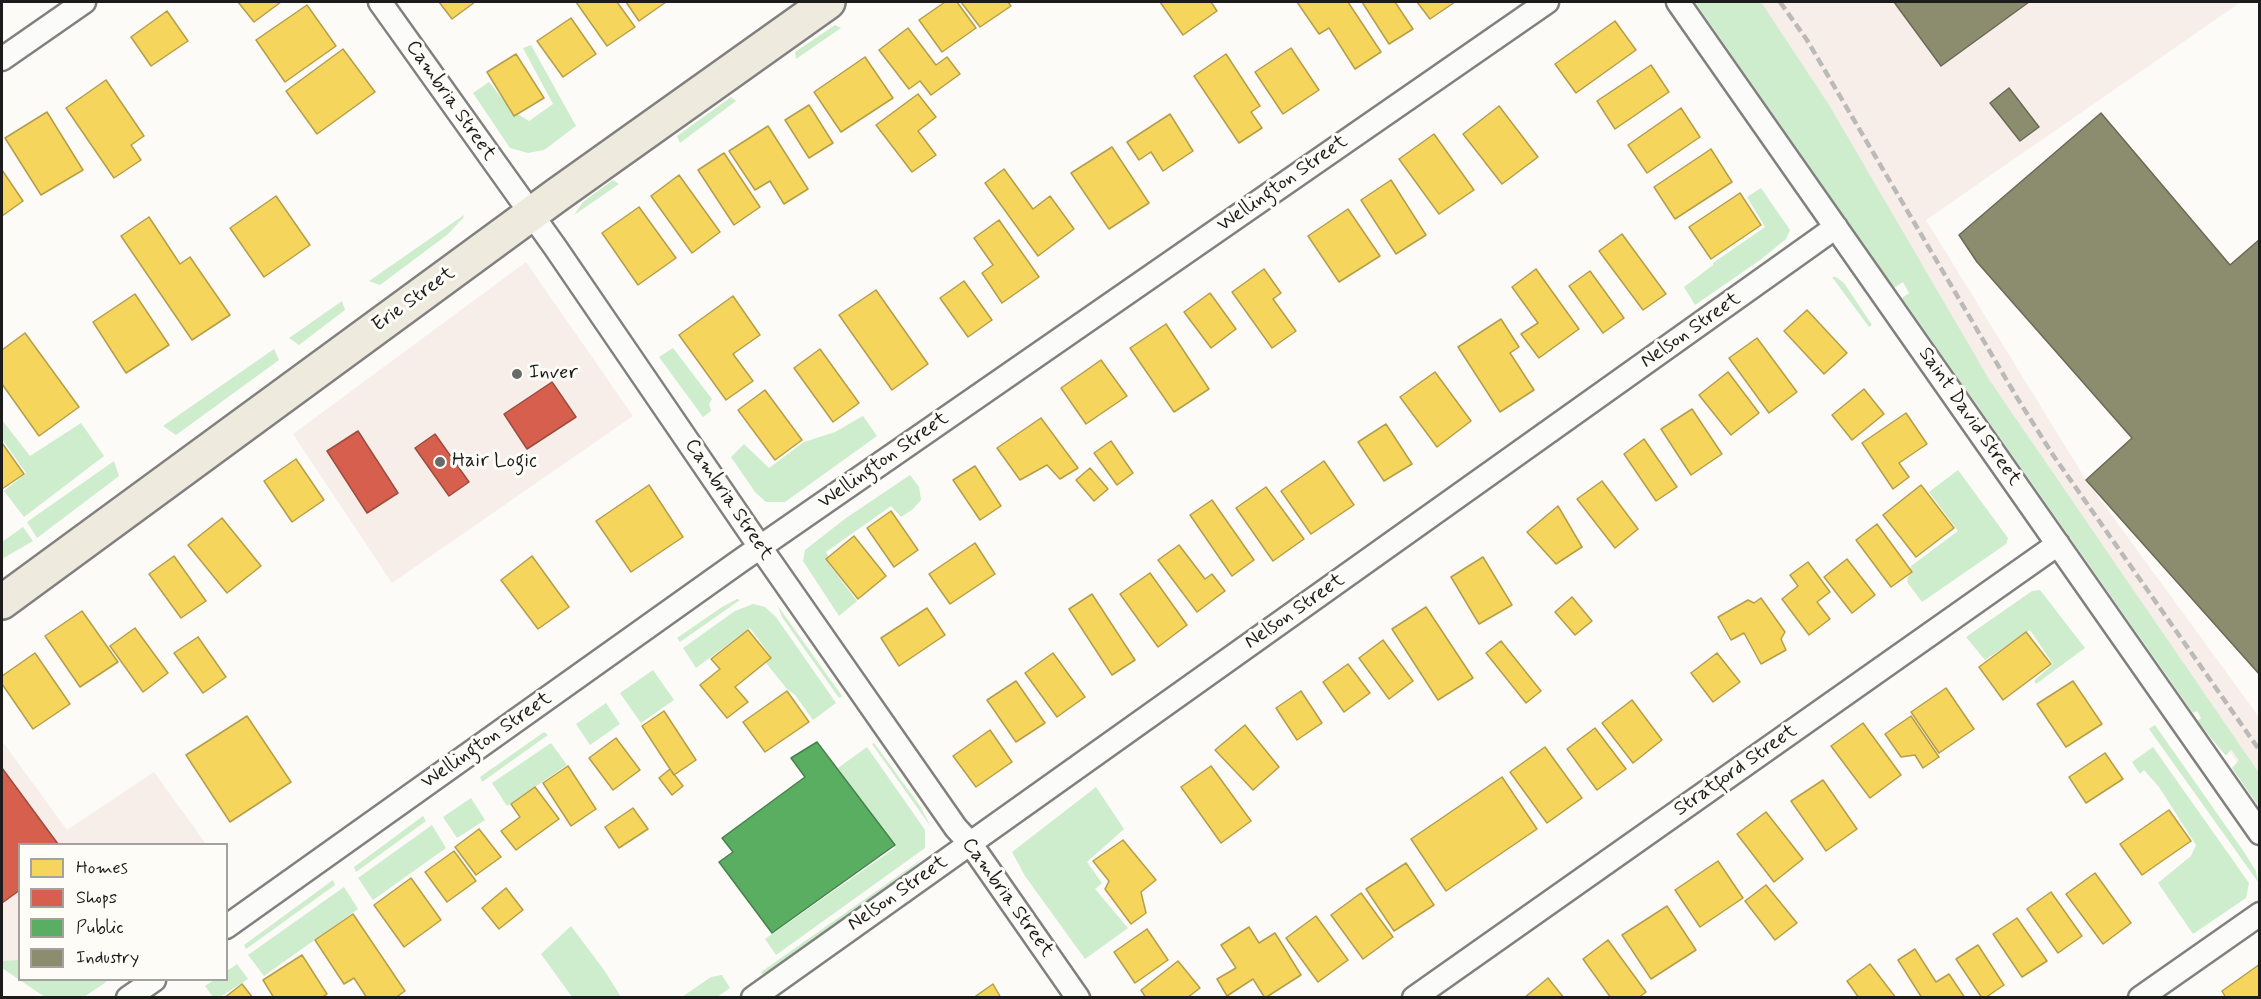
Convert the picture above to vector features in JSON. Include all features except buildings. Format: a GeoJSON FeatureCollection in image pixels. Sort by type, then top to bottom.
{"type":"FeatureCollection","features":[{"type":"Feature","properties":{"kind":"main road","name":"Erie Street"},"geometry":{"type":"LineString","coordinates":[[2,602],[531,214],[828,2]]}},
{"type":"Feature","properties":{"kind":"street"},"geometry":{"type":"LineString","coordinates":[[2,59],[84,2]]}},
{"type":"Feature","properties":{"kind":"street","name":"Cambria Street"},"geometry":{"type":"LineString","coordinates":[[380,2],[531,214],[956,828],[970,843],[1078,998]]}},
{"type":"Feature","properties":{"kind":"street","name":"Wellington Street"},"geometry":{"type":"LineString","coordinates":[[228,926],[760,547],[1547,2]]}},
{"type":"Feature","properties":{"kind":"street","name":"Saint David Street"},"geometry":{"type":"LineString","coordinates":[[1678,2],[2259,833]]}},
{"type":"Feature","properties":{"kind":"street","name":"Nelson Street"},"geometry":{"type":"LineString","coordinates":[[753,998],[1836,227]]}},
{"type":"Feature","properties":{"kind":"street","name":"Stratford Street"},"geometry":{"type":"LineString","coordinates":[[1414,998],[2058,544]]}},
{"type":"Feature","properties":{"kind":"street"},"geometry":{"type":"LineString","coordinates":[[2140,998],[2259,914]]}},
{"type":"Feature","properties":{"kind":"street"},"geometry":{"type":"LineString","coordinates":[[128,998],[153,981]]}},
{"type":"Feature","properties":{"kind":"shaded area"},"geometry":{"type":"Polygon","coordinates":[[[1719,2],[2241,2],[1926,220],[2086,480],[2259,717],[2259,793],[1956,361],[1719,2]]]}},
{"type":"Feature","properties":{"kind":"shaded area"},"geometry":{"type":"Polygon","coordinates":[[[526,262],[633,416],[392,583],[293,434],[526,262]]]}},
{"type":"Feature","properties":{"kind":"shaded area"},"geometry":{"type":"Polygon","coordinates":[[[2,741],[67,830],[154,772],[205,843],[18,843],[18,971],[2,960],[2,741]]]}},
{"type":"Feature","properties":{"kind":"green space"},"geometry":{"type":"Polygon","coordinates":[[[1695,2],[1761,2],[1829,105],[1990,381],[2259,773],[2259,807],[2232,768],[2239,760],[2231,749],[2226,756],[2197,721],[2201,718],[2197,711],[2193,713],[1902,298],[1909,293],[1903,282],[1894,288],[1695,2]]]}},
{"type":"Feature","properties":{"kind":"green space"},"geometry":{"type":"Polygon","coordinates":[[[835,25],[841,28],[796,59],[795,52],[835,25]]]}},
{"type":"Feature","properties":{"kind":"green space"},"geometry":{"type":"Polygon","coordinates":[[[531,45],[576,126],[544,150],[528,153],[510,148],[473,93],[489,82],[515,115],[518,114],[529,121],[553,104],[523,48],[531,45]]]}},
{"type":"Feature","properties":{"kind":"green space"},"geometry":{"type":"Polygon","coordinates":[[[731,97],[736,101],[680,143],[677,136],[731,97]]]}},
{"type":"Feature","properties":{"kind":"green space"},"geometry":{"type":"Polygon","coordinates":[[[613,180],[619,184],[574,215],[583,202],[613,180]]]}},
{"type":"Feature","properties":{"kind":"green space"},"geometry":{"type":"Polygon","coordinates":[[[1761,188],[1790,230],[1786,239],[1695,305],[1684,287],[1713,263],[1765,227],[1747,197],[1761,188]]]}},
{"type":"Feature","properties":{"kind":"green space"},"geometry":{"type":"Polygon","coordinates":[[[464,215],[447,235],[380,285],[369,281],[464,215]]]}},
{"type":"Feature","properties":{"kind":"green space"},"geometry":{"type":"Polygon","coordinates":[[[1832,277],[1844,283],[1872,325],[1869,327],[1832,277]]]}},
{"type":"Feature","properties":{"kind":"green space"},"geometry":{"type":"Polygon","coordinates":[[[342,301],[345,310],[299,345],[289,338],[342,301]]]}},
{"type":"Feature","properties":{"kind":"green space"},"geometry":{"type":"Polygon","coordinates":[[[673,348],[712,399],[709,404],[711,411],[703,417],[659,357],[673,348]]]}},
{"type":"Feature","properties":{"kind":"green space"},"geometry":{"type":"Polygon","coordinates":[[[274,349],[279,360],[176,435],[163,426],[274,349]]]}},
{"type":"Feature","properties":{"kind":"green space"},"geometry":{"type":"Polygon","coordinates":[[[863,416],[877,436],[785,502],[766,502],[755,492],[731,457],[744,444],[769,468],[804,442],[835,432],[863,416]]]}},
{"type":"Feature","properties":{"kind":"green space"},"geometry":{"type":"Polygon","coordinates":[[[2,420],[30,456],[81,423],[104,456],[24,517],[4,491],[26,473],[2,439],[2,420]]]}},
{"type":"Feature","properties":{"kind":"green space"},"geometry":{"type":"Polygon","coordinates":[[[114,461],[119,476],[37,538],[27,522],[114,461]]]}},
{"type":"Feature","properties":{"kind":"green space"},"geometry":{"type":"Polygon","coordinates":[[[1958,470],[2008,538],[2006,544],[1922,602],[1907,582],[1911,566],[1958,531],[1929,492],[1958,470]]]}},
{"type":"Feature","properties":{"kind":"green space"},"geometry":{"type":"Polygon","coordinates":[[[910,475],[919,487],[921,500],[913,509],[901,517],[891,506],[826,552],[830,559],[828,563],[857,601],[839,616],[803,561],[805,550],[846,518],[910,475]]]}},
{"type":"Feature","properties":{"kind":"green space"},"geometry":{"type":"Polygon","coordinates":[[[23,527],[33,541],[2,559],[2,542],[23,527]]]}},
{"type":"Feature","properties":{"kind":"green space"},"geometry":{"type":"Polygon","coordinates":[[[2040,590],[2085,648],[2036,684],[2034,681],[2053,664],[2030,630],[1985,660],[1966,637],[2032,591],[2040,590]]]}},
{"type":"Feature","properties":{"kind":"green space"},"geometry":{"type":"Polygon","coordinates":[[[737,599],[740,600],[680,642],[677,638],[722,607],[737,599]]]}},
{"type":"Feature","properties":{"kind":"green space"},"geometry":{"type":"Polygon","coordinates":[[[753,604],[765,607],[776,617],[836,703],[813,720],[795,695],[787,689],[766,663],[770,655],[750,628],[696,668],[683,648],[735,611],[753,604]]]}},
{"type":"Feature","properties":{"kind":"green space"},"geometry":{"type":"Polygon","coordinates":[[[778,606],[842,696],[839,698],[782,617],[778,606]]]}},
{"type":"Feature","properties":{"kind":"green space"},"geometry":{"type":"Polygon","coordinates":[[[653,670],[674,700],[641,723],[620,693],[653,670]]]}},
{"type":"Feature","properties":{"kind":"green space"},"geometry":{"type":"Polygon","coordinates":[[[606,703],[620,724],[590,745],[576,724],[606,703]]]}},
{"type":"Feature","properties":{"kind":"green space"},"geometry":{"type":"Polygon","coordinates":[[[2155,725],[2244,852],[2256,871],[2258,882],[2149,729],[2155,725]]]}},
{"type":"Feature","properties":{"kind":"green space"},"geometry":{"type":"Polygon","coordinates":[[[544,732],[548,735],[482,782],[480,777],[544,732]]]}},
{"type":"Feature","properties":{"kind":"green space"},"geometry":{"type":"Polygon","coordinates":[[[551,743],[567,765],[507,806],[492,783],[551,743]]]}},
{"type":"Feature","properties":{"kind":"green space"},"geometry":{"type":"Polygon","coordinates":[[[874,743],[920,806],[931,827],[872,744],[874,743]]]}},
{"type":"Feature","properties":{"kind":"green space"},"geometry":{"type":"Polygon","coordinates":[[[867,747],[925,830],[925,848],[776,955],[765,939],[895,848],[838,768],[867,747]]]}},
{"type":"Feature","properties":{"kind":"green space"},"geometry":{"type":"Polygon","coordinates":[[[2153,747],[2249,883],[2246,898],[2193,934],[2158,883],[2191,856],[2196,845],[2159,787],[2144,770],[2140,774],[2132,762],[2153,747]]]}},
{"type":"Feature","properties":{"kind":"green space"},"geometry":{"type":"Polygon","coordinates":[[[1096,787],[1124,829],[1087,862],[1102,883],[1095,889],[1128,928],[1085,959],[1025,876],[1012,852],[1096,787]]]}},
{"type":"Feature","properties":{"kind":"green space"},"geometry":{"type":"Polygon","coordinates":[[[471,798],[485,820],[457,838],[443,817],[471,798]]]}},
{"type":"Feature","properties":{"kind":"green space"},"geometry":{"type":"Polygon","coordinates":[[[423,816],[426,821],[356,872],[354,867],[423,816]]]}},
{"type":"Feature","properties":{"kind":"green space"},"geometry":{"type":"Polygon","coordinates":[[[432,825],[446,848],[373,900],[358,878],[432,825]]]}},
{"type":"Feature","properties":{"kind":"green space"},"geometry":{"type":"Polygon","coordinates":[[[925,857],[764,975],[761,972],[925,857]]]}},
{"type":"Feature","properties":{"kind":"green space"},"geometry":{"type":"Polygon","coordinates":[[[333,880],[335,885],[246,949],[244,945],[333,880]]]}},
{"type":"Feature","properties":{"kind":"green space"},"geometry":{"type":"Polygon","coordinates":[[[344,887],[358,909],[264,976],[248,955],[344,887]]]}},
{"type":"Feature","properties":{"kind":"green space"},"geometry":{"type":"Polygon","coordinates":[[[571,926],[621,997],[572,997],[541,954],[571,926]]]}},
{"type":"Feature","properties":{"kind":"green space"},"geometry":{"type":"Polygon","coordinates":[[[18,960],[18,979],[2,968],[2,961],[18,960]]]}},
{"type":"Feature","properties":{"kind":"green space"},"geometry":{"type":"Polygon","coordinates":[[[237,964],[248,979],[220,997],[213,997],[205,986],[212,981],[228,981],[228,970],[237,964]]]}},
{"type":"Feature","properties":{"kind":"green space"},"geometry":{"type":"Polygon","coordinates":[[[722,975],[730,988],[717,997],[682,997],[711,977],[722,975]]]}},
{"type":"Feature","properties":{"kind":"green space"},"geometry":{"type":"Polygon","coordinates":[[[21,981],[108,981],[84,997],[45,997],[21,981]]]}},
{"type":"Feature","properties":{"kind":"railway"},"geometry":{"type":"LineString","coordinates":[[1780,2],[1807,40],[2053,455],[2260,751]]}},
{"type":"Feature","properties":{"kind":"place","name":"Inver"},"geometry":{"type":"Point","coordinates":[517,374]}},
{"type":"Feature","properties":{"kind":"place","name":"Hair Logic"},"geometry":{"type":"Point","coordinates":[440,462]}}]}
